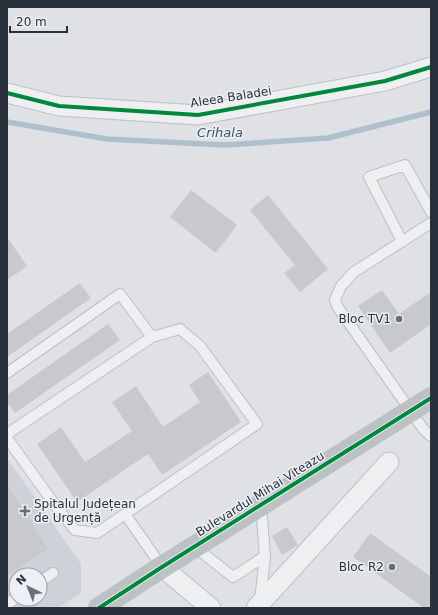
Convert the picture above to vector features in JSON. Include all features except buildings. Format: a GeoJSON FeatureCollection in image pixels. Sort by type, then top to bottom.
{"type":"FeatureCollection","features":[{"type":"Feature","properties":{"kind":"main road","name":"Bulevardul Mihai Viteazu"},"geometry":{"type":"LineString","coordinates":[[99,608],[431,398]]}},
{"type":"Feature","properties":{"kind":"street","name":"Aleea Baladei"},"geometry":{"type":"LineString","coordinates":[[7,93],[59,106],[198,115],[385,81],[431,67]]}},
{"type":"Feature","properties":{"kind":"street"},"geometry":{"type":"LineString","coordinates":[[258,606],[389,462]]}},
{"type":"Feature","properties":{"kind":"street"},"geometry":{"type":"LineString","coordinates":[[162,567],[211,608]]}},
{"type":"Feature","properties":{"kind":"lane"},"geometry":{"type":"LineString","coordinates":[[402,241],[369,177],[405,165],[431,212]]}},
{"type":"Feature","properties":{"kind":"lane"},"geometry":{"type":"LineString","coordinates":[[431,223],[354,272],[341,286],[335,300],[337,306],[424,430],[431,436]]}},
{"type":"Feature","properties":{"kind":"lane"},"geometry":{"type":"LineString","coordinates":[[7,373],[120,294],[152,337]]}},
{"type":"Feature","properties":{"kind":"lane"},"geometry":{"type":"LineString","coordinates":[[7,434],[152,337],[180,329],[200,346],[257,424],[97,534],[75,530],[55,505],[7,438]]}},
{"type":"Feature","properties":{"kind":"lane"},"geometry":{"type":"LineString","coordinates":[[258,606],[265,556],[261,505]]}},
{"type":"Feature","properties":{"kind":"lane"},"geometry":{"type":"LineString","coordinates":[[125,514],[162,567]]}},
{"type":"Feature","properties":{"kind":"lane"},"geometry":{"type":"LineString","coordinates":[[195,547],[233,577],[265,556]]}},
{"type":"Feature","properties":{"kind":"lane"},"geometry":{"type":"LineString","coordinates":[[48,576],[53,573]]}},
{"type":"Feature","properties":{"kind":"shaded area","name":"Spitalul Județean de Urgență"},"geometry":{"type":"Polygon","coordinates":[[[7,458],[81,564],[81,593],[58,608],[7,608],[7,458]]]}},
{"type":"Feature","properties":{"kind":"waterway","name":"Crihala"},"geometry":{"type":"LineString","coordinates":[[7,122],[107,139],[225,145],[328,138],[431,112]]}},
{"type":"Feature","properties":{"kind":"cycle path"},"geometry":{"type":"LineString","coordinates":[[7,93],[59,106],[198,115],[385,81],[431,67]]}},
{"type":"Feature","properties":{"kind":"cycle path"},"geometry":{"type":"LineString","coordinates":[[99,608],[431,398]]}},
{"type":"Feature","properties":{"kind":"place","name":"Bloc TV1"},"geometry":{"type":"Point","coordinates":[399,319]}},
{"type":"Feature","properties":{"kind":"place","name":"Spitalul Județean de Urgență"},"geometry":{"type":"Point","coordinates":[25,511]}},
{"type":"Feature","properties":{"kind":"place","name":"Bloc R2"},"geometry":{"type":"Point","coordinates":[392,567]}}]}
